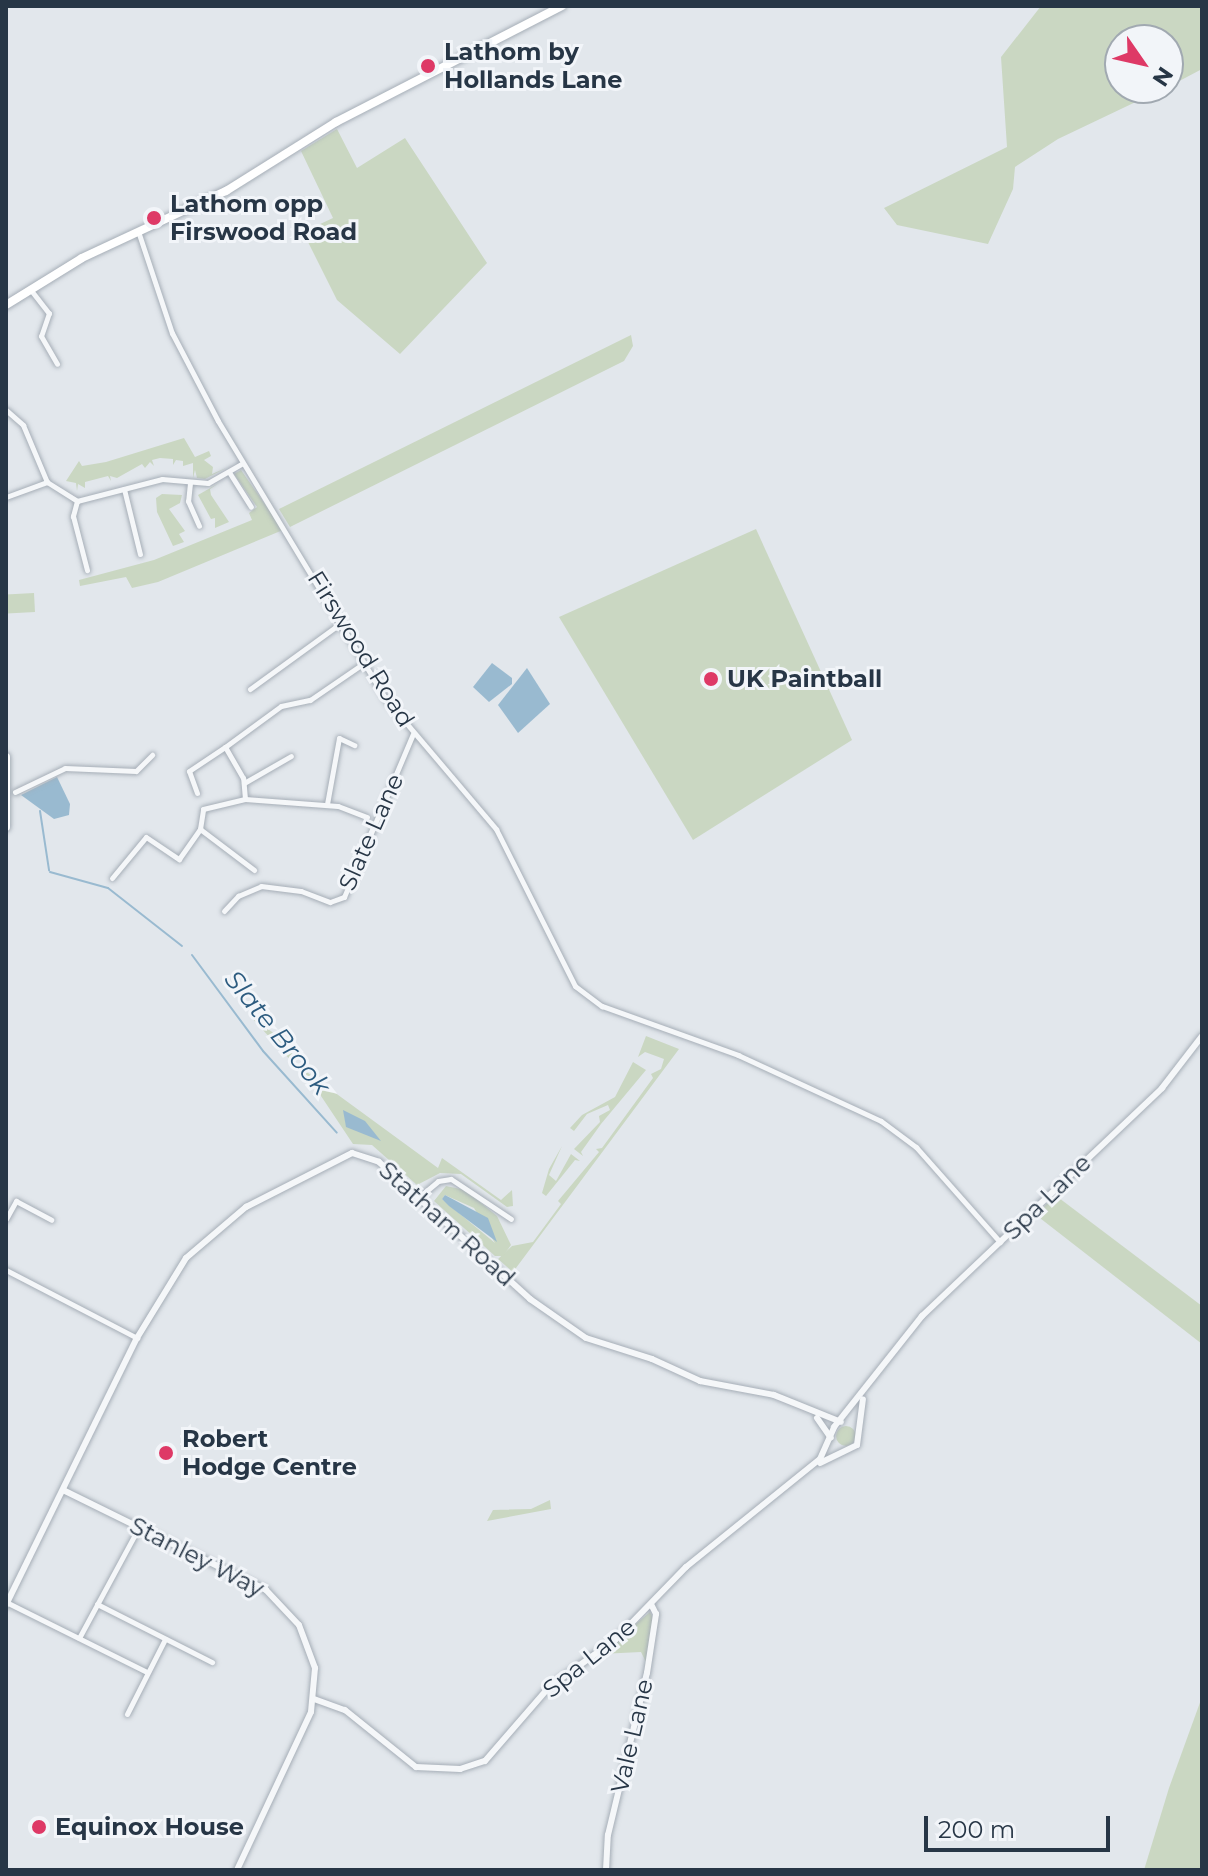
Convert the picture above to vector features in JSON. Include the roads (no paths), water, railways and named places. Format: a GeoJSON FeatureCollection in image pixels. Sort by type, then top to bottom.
{"type":"FeatureCollection","features":[{"type":"Feature","properties":{"kind":"main road"},"geometry":{"type":"LineString","coordinates":[[6,305],[30,287],[138,231],[226,191],[336,122],[562,6]]}},
{"type":"Feature","properties":{"kind":"main road"},"geometry":{"type":"LineString","coordinates":[[6,757],[6,827]]}},
{"type":"Feature","properties":{"kind":"street","name":"Firswood Road"},"geometry":{"type":"LineString","coordinates":[[138,231],[172,333],[244,463],[274,507],[364,663],[413,734],[491,822],[546,938],[585,996],[751,1061],[881,1121],[916,1147],[1000,1242]]}},
{"type":"Feature","properties":{"kind":"street"},"geometry":{"type":"LineString","coordinates":[[30,287],[49,313],[41,336],[57,364]]}},
{"type":"Feature","properties":{"kind":"street"},"geometry":{"type":"LineString","coordinates":[[6,410],[23,425],[47,482],[77,501],[162,479],[208,483],[244,463]]}},
{"type":"Feature","properties":{"kind":"street"},"geometry":{"type":"LineString","coordinates":[[229,472],[251,507]]}},
{"type":"Feature","properties":{"kind":"street"},"geometry":{"type":"LineString","coordinates":[[6,497],[47,482]]}},
{"type":"Feature","properties":{"kind":"street"},"geometry":{"type":"LineString","coordinates":[[190,483],[188,501],[199,526]]}},
{"type":"Feature","properties":{"kind":"street"},"geometry":{"type":"LineString","coordinates":[[124,489],[140,554]]}},
{"type":"Feature","properties":{"kind":"street"},"geometry":{"type":"LineString","coordinates":[[77,501],[73,516],[87,570]]}},
{"type":"Feature","properties":{"kind":"street"},"geometry":{"type":"LineString","coordinates":[[250,689],[341,623]]}},
{"type":"Feature","properties":{"kind":"street"},"geometry":{"type":"LineString","coordinates":[[197,793],[189,771],[281,706],[310,700],[364,663]]}},
{"type":"Feature","properties":{"kind":"street","name":"Slate Lane"},"geometry":{"type":"LineString","coordinates":[[224,911],[238,896],[261,886],[301,891],[337,903],[413,734]]}},
{"type":"Feature","properties":{"kind":"street"},"geometry":{"type":"LineString","coordinates":[[327,804],[339,738],[354,745]]}},
{"type":"Feature","properties":{"kind":"street"},"geometry":{"type":"LineString","coordinates":[[225,747],[244,783],[245,799]]}},
{"type":"Feature","properties":{"kind":"street"},"geometry":{"type":"LineString","coordinates":[[15,792],[65,768],[136,771],[152,755]]}},
{"type":"Feature","properties":{"kind":"street"},"geometry":{"type":"LineString","coordinates":[[244,783],[291,756]]}},
{"type":"Feature","properties":{"kind":"street"},"geometry":{"type":"LineString","coordinates":[[112,878],[146,837],[179,859],[200,829],[203,809],[245,799],[302,807],[327,804],[367,817]]}},
{"type":"Feature","properties":{"kind":"street"},"geometry":{"type":"LineString","coordinates":[[200,829],[254,870]]}},
{"type":"Feature","properties":{"kind":"street","name":"Spa Lane"},"geometry":{"type":"LineString","coordinates":[[841,1422],[864,1396],[922,1316],[1162,1088],[1202,1036]]}},
{"type":"Feature","properties":{"kind":"street","name":"Statham Road"},"geometry":{"type":"LineString","coordinates":[[7,1604],[137,1338],[171,1278],[206,1238],[287,1185],[359,1152],[379,1162],[530,1299],[586,1338],[652,1359],[700,1381],[774,1395],[814,1415],[841,1422]]}},
{"type":"Feature","properties":{"kind":"street"},"geometry":{"type":"LineString","coordinates":[[418,1198],[438,1181],[451,1179],[511,1219]]}},
{"type":"Feature","properties":{"kind":"street"},"geometry":{"type":"LineString","coordinates":[[6,1219],[16,1201],[51,1220]]}},
{"type":"Feature","properties":{"kind":"street"},"geometry":{"type":"LineString","coordinates":[[6,1270],[137,1338]]}},
{"type":"Feature","properties":{"kind":"street","name":"Spa Lane"},"geometry":{"type":"LineString","coordinates":[[860,1431],[864,1396]]}},
{"type":"Feature","properties":{"kind":"street","name":"Statham Road"},"geometry":{"type":"LineString","coordinates":[[814,1415],[832,1440]]}},
{"type":"Feature","properties":{"kind":"street"},"geometry":{"type":"LineString","coordinates":[[841,1422],[854,1424],[860,1431],[857,1445],[849,1450],[832,1440],[841,1422]]}},
{"type":"Feature","properties":{"kind":"street","name":"Spa Lane"},"geometry":{"type":"LineString","coordinates":[[813,1466],[832,1440]]}},
{"type":"Feature","properties":{"kind":"street","name":"Spa Lane"},"geometry":{"type":"LineString","coordinates":[[314,1699],[345,1710],[410,1764],[437,1770],[471,1767],[498,1750],[549,1687],[615,1640],[692,1561],[813,1466],[849,1450]]}},
{"type":"Feature","properties":{"kind":"street","name":"Stanley Way"},"geometry":{"type":"LineString","coordinates":[[63,1490],[266,1590],[286,1605],[310,1648],[314,1699],[237,1870]]}},
{"type":"Feature","properties":{"kind":"street"},"geometry":{"type":"LineString","coordinates":[[79,1638],[139,1527]]}},
{"type":"Feature","properties":{"kind":"street"},"geometry":{"type":"LineString","coordinates":[[7,1604],[147,1672]]}},
{"type":"Feature","properties":{"kind":"street"},"geometry":{"type":"LineString","coordinates":[[97,1604],[212,1662]]}},
{"type":"Feature","properties":{"kind":"street","name":"Vale Lane"},"geometry":{"type":"LineString","coordinates":[[606,1870],[608,1835],[647,1673],[656,1614],[651,1604]]}},
{"type":"Feature","properties":{"kind":"street"},"geometry":{"type":"LineString","coordinates":[[127,1714],[165,1639]]}},
{"type":"Feature","properties":{"kind":"water"},"geometry":{"type":"Polygon","coordinates":[[[492,663],[512,678],[512,684],[489,702],[473,687],[492,663]]]}},
{"type":"Feature","properties":{"kind":"water"},"geometry":{"type":"Polygon","coordinates":[[[527,668],[550,704],[518,733],[498,705],[527,668]]]}},
{"type":"Feature","properties":{"kind":"water"},"geometry":{"type":"Polygon","coordinates":[[[57,777],[70,804],[69,815],[54,819],[21,795],[57,777]]]}},
{"type":"Feature","properties":{"kind":"water"},"geometry":{"type":"Polygon","coordinates":[[[343,1110],[365,1121],[381,1141],[346,1127],[343,1110]]]}},
{"type":"Feature","properties":{"kind":"water"},"geometry":{"type":"Polygon","coordinates":[[[445,1195],[488,1218],[497,1242],[449,1206],[442,1199],[445,1195]]]}},
{"type":"Feature","properties":{"kind":"waterway"},"geometry":{"type":"LineString","coordinates":[[40,811],[49,870]]}},
{"type":"Feature","properties":{"kind":"waterway","name":"Slate Brook"},"geometry":{"type":"LineString","coordinates":[[50,872],[108,888],[182,946]]}},
{"type":"Feature","properties":{"kind":"waterway","name":"Slate Brook"},"geometry":{"type":"LineString","coordinates":[[192,955],[263,1051],[337,1133]]}},
{"type":"Feature","properties":{"kind":"place","name":"Lathom by Hollands Lane"},"geometry":{"type":"Point","coordinates":[428,66]}},
{"type":"Feature","properties":{"kind":"place","name":"Lathom opp Firswood Road"},"geometry":{"type":"Point","coordinates":[154,218]}},
{"type":"Feature","properties":{"kind":"place","name":"UK Paintball"},"geometry":{"type":"Point","coordinates":[711,679]}},
{"type":"Feature","properties":{"kind":"place","name":"Robert Hodge Centre"},"geometry":{"type":"Point","coordinates":[166,1453]}},
{"type":"Feature","properties":{"kind":"place","name":"Equinox House"},"geometry":{"type":"Point","coordinates":[39,1827]}}]}
